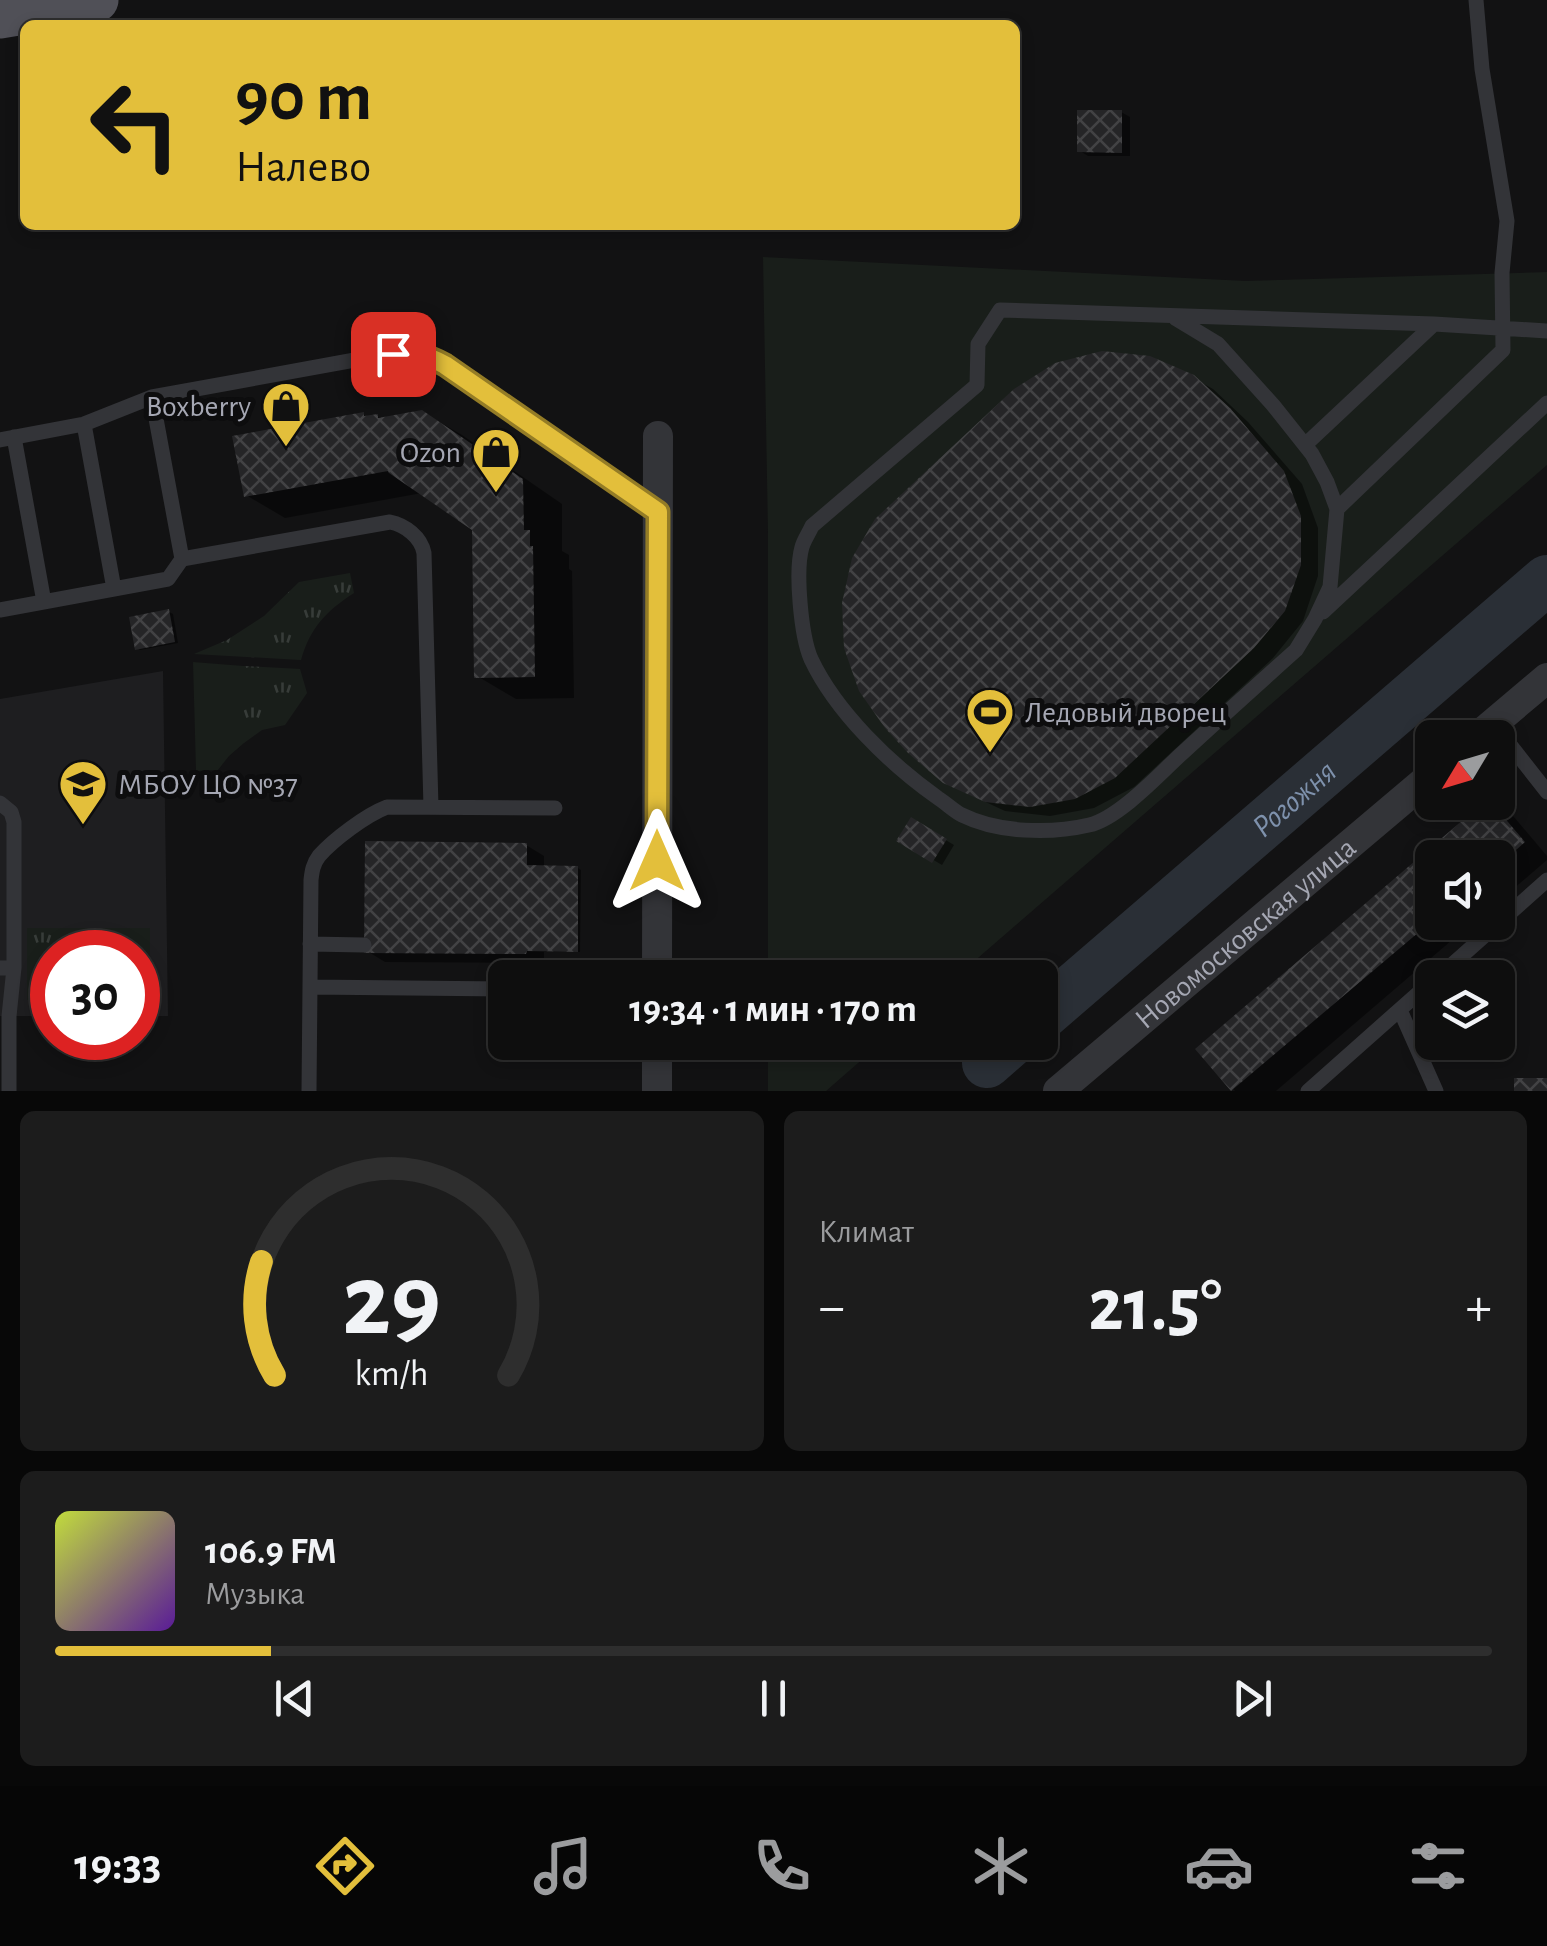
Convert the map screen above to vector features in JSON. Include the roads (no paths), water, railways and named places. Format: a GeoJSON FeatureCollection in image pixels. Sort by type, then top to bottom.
{"type":"FeatureCollection","features":[{"type":"Feature","properties":{"kind":"main road"},"geometry":{"type":"LineString","coordinates":[[0,16],[96,0]]}},
{"type":"Feature","properties":{"kind":"street"},"geometry":{"type":"LineString","coordinates":[[657,960],[658,436]]}},
{"type":"Feature","properties":{"kind":"street"},"geometry":{"type":"LineString","coordinates":[[1497,720],[1547,678]]}},
{"type":"Feature","properties":{"kind":"street","name":"Новомосковская улица"},"geometry":{"type":"LineString","coordinates":[[1058,1091],[1415,788]]}},
{"type":"Feature","properties":{"kind":"street"},"geometry":{"type":"LineString","coordinates":[[657,1060],[657,1091]]}},
{"type":"Feature","properties":{"kind":"lane"},"geometry":{"type":"LineString","coordinates":[[1337,509],[1504,350],[1502,274],[1507,221],[1482,68],[1476,0]]}},
{"type":"Feature","properties":{"kind":"lane"},"geometry":{"type":"LineString","coordinates":[[1171,316],[1203,333],[1231,357],[1305,445],[1328,482],[1337,509],[1330,587],[1296,650],[1128,802],[1092,825],[1032,832],[963,816],[879,749],[824,682],[810,656],[803,629],[799,568],[802,546],[812,526],[976,385],[978,344],[1000,310],[1434,324],[1547,331]]}},
{"type":"Feature","properties":{"kind":"lane"},"geometry":{"type":"LineString","coordinates":[[1305,445],[1434,324]]}},
{"type":"Feature","properties":{"kind":"lane"},"geometry":{"type":"LineString","coordinates":[[44,602],[7,438],[84,424],[152,398],[393,354],[412,352],[445,365],[658,512]]}},
{"type":"Feature","properties":{"kind":"lane"},"geometry":{"type":"LineString","coordinates":[[152,398],[182,559]]}},
{"type":"Feature","properties":{"kind":"lane"},"geometry":{"type":"LineString","coordinates":[[1316,619],[1547,402]]}},
{"type":"Feature","properties":{"kind":"lane"},"geometry":{"type":"LineString","coordinates":[[84,424],[114,589]]}},
{"type":"Feature","properties":{"kind":"lane"},"geometry":{"type":"LineString","coordinates":[[0,610],[168,579],[182,559],[390,522],[402,526],[419,540],[424,553],[431,807]]}},
{"type":"Feature","properties":{"kind":"lane"},"geometry":{"type":"LineString","coordinates":[[1515,760],[1547,792]]}},
{"type":"Feature","properties":{"kind":"lane"},"geometry":{"type":"LineString","coordinates":[[0,803],[11,812],[14,822],[7,968],[9,1091]]}},
{"type":"Feature","properties":{"kind":"lane"},"geometry":{"type":"LineString","coordinates":[[310,1091],[310,880],[319,857],[386,807],[555,808]]}},
{"type":"Feature","properties":{"kind":"lane"},"geometry":{"type":"LineString","coordinates":[[1457,960],[1547,880]]}},
{"type":"Feature","properties":{"kind":"lane"},"geometry":{"type":"LineString","coordinates":[[310,944],[364,945]]}},
{"type":"Feature","properties":{"kind":"lane"},"geometry":{"type":"LineString","coordinates":[[310,987],[488,989]]}},
{"type":"Feature","properties":{"kind":"lane"},"geometry":{"type":"LineString","coordinates":[[1308,1091],[1415,997]]}},
{"type":"Feature","properties":{"kind":"lane"},"geometry":{"type":"LineString","coordinates":[[1400,1010],[1436,1091]]}},
{"type":"Feature","properties":{"kind":"waterway","name":"Рогожня"},"geometry":{"type":"LineString","coordinates":[[1058,1001],[1547,580]]}},
{"type":"Feature","properties":{"kind":"waterway","name":"Рогожня"},"geometry":{"type":"LineString","coordinates":[[987,1063],[990,1060]]}},
{"type":"Feature","properties":{"kind":"place","name":"Boxberry"},"geometry":{"type":"Point","coordinates":[286,448]}},
{"type":"Feature","properties":{"kind":"place","name":"Ozon"},"geometry":{"type":"Point","coordinates":[496,494]}},
{"type":"Feature","properties":{"kind":"place","name":"Ледовый дворец"},"geometry":{"type":"Point","coordinates":[990,754]}},
{"type":"Feature","properties":{"kind":"place","name":"МБОУ ЦО №37"},"geometry":{"type":"Point","coordinates":[83,826]}}]}
